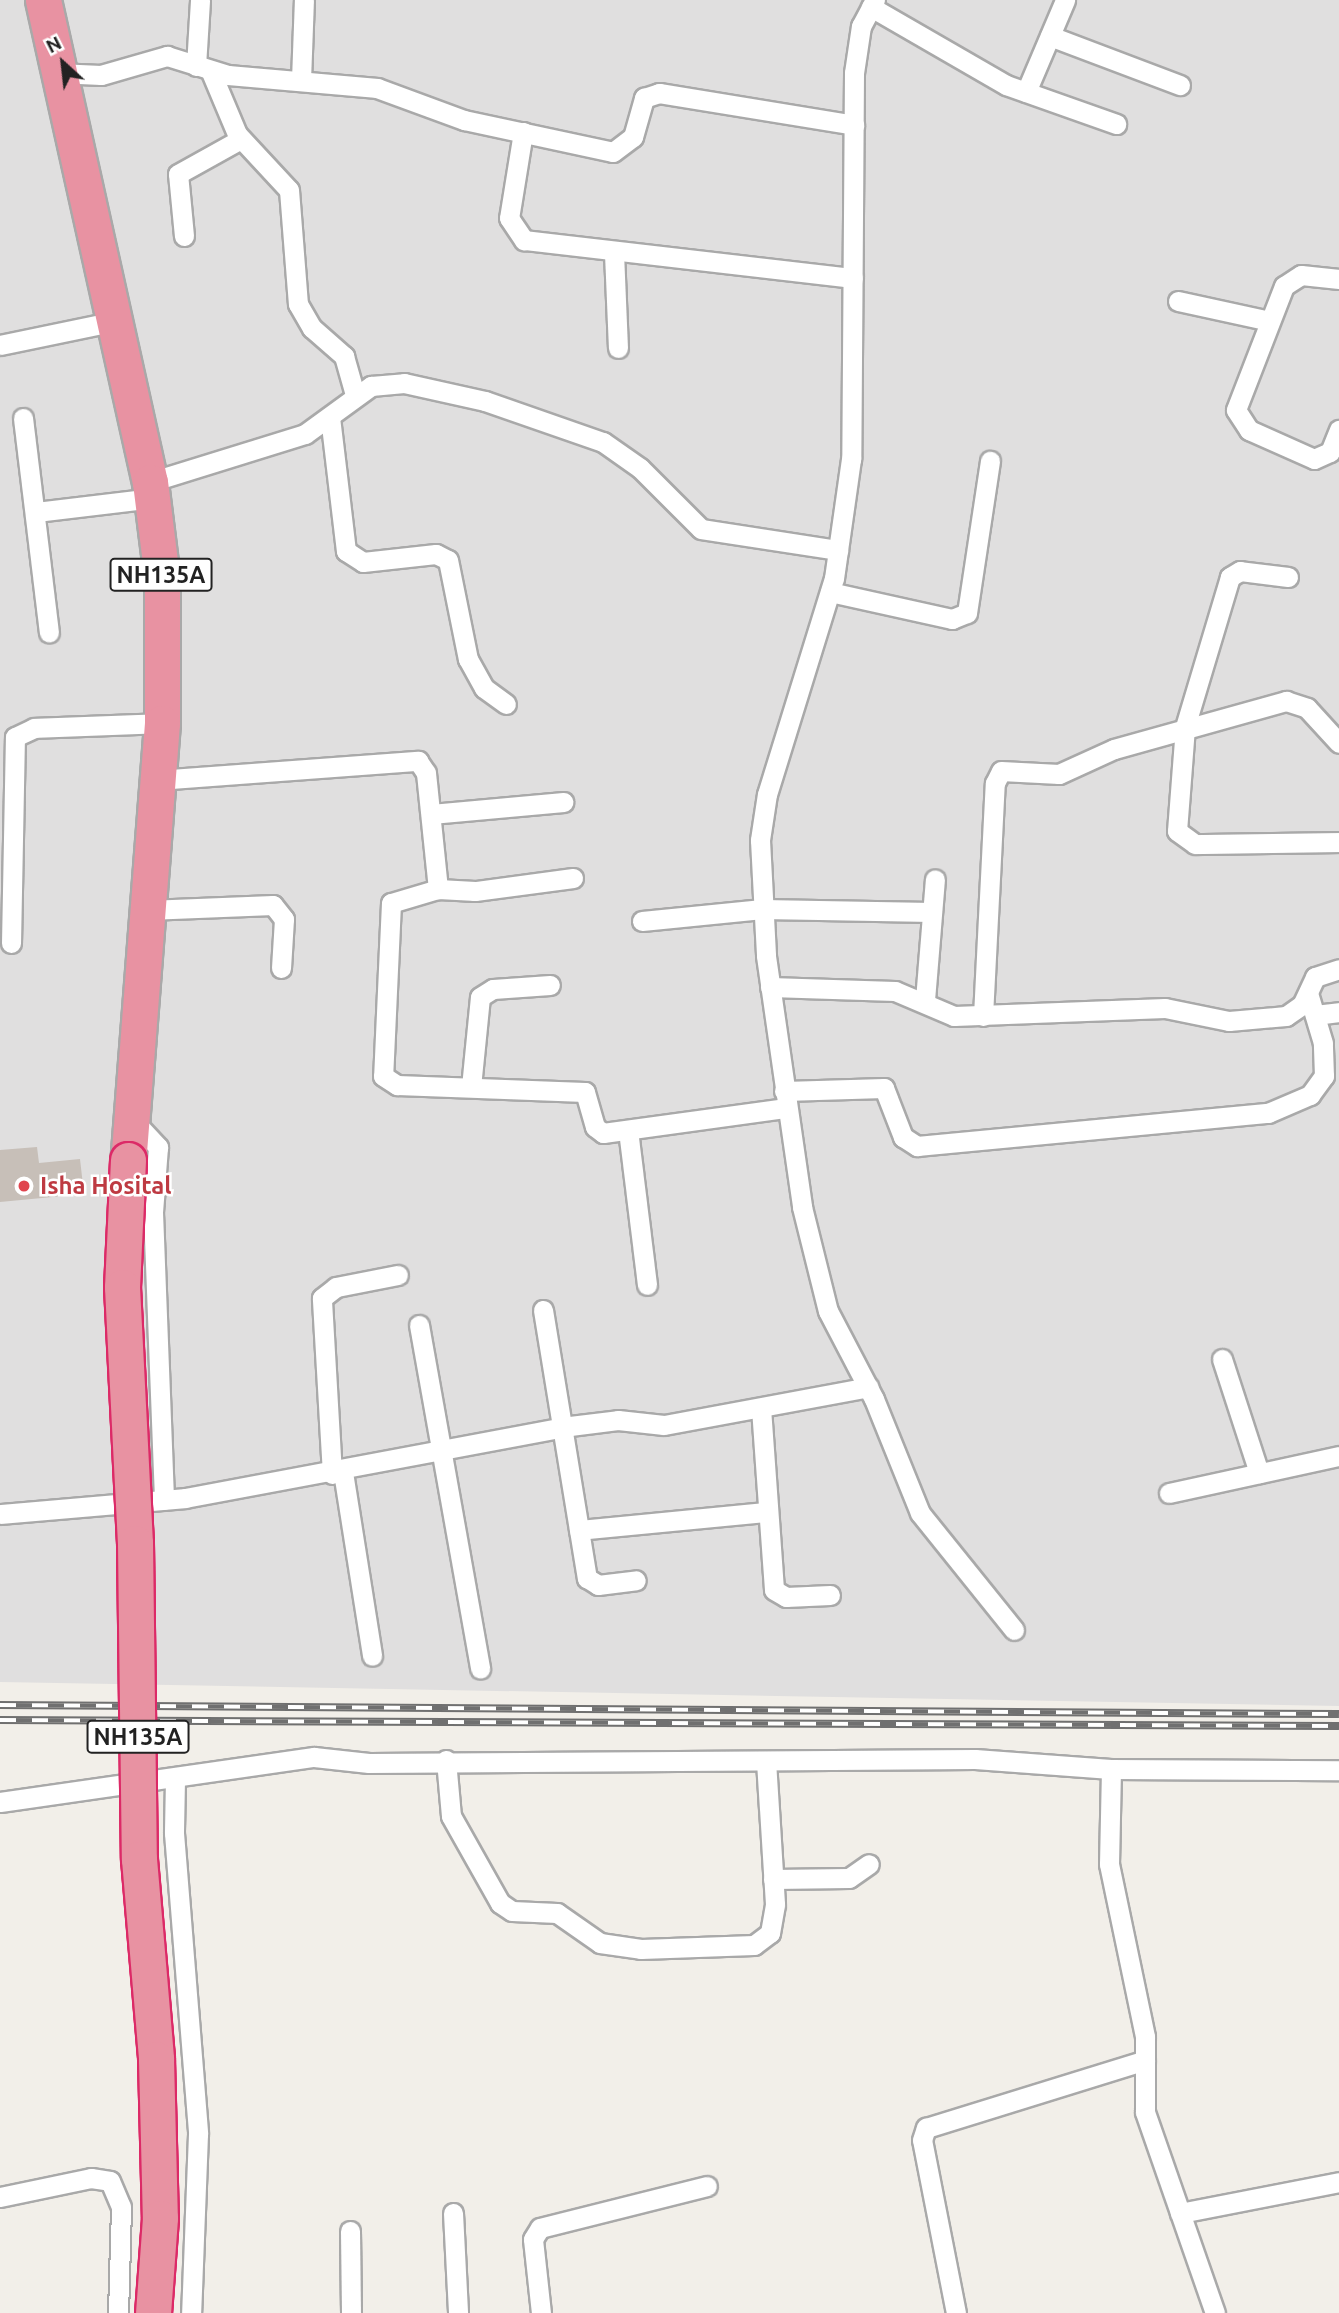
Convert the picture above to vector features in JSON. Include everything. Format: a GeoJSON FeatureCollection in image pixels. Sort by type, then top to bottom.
{"type":"FeatureCollection","features":[{"type":"Feature","properties":{"kind":"highway","name":"NH135A"},"geometry":{"type":"LineString","coordinates":[[43,0],[57,73],[116,321],[151,490],[162,579],[162,723],[128,1160],[122,1287],[135,1543],[139,1859],[156,2059],[160,2218],[153,2313]]}},
{"type":"Feature","properties":{"kind":"street"},"geometry":{"type":"LineString","coordinates":[[200,0],[203,69],[241,139],[289,190],[298,304],[312,328],[339,348],[355,395]]}},
{"type":"Feature","properties":{"kind":"street"},"geometry":{"type":"LineString","coordinates":[[301,80],[304,0]]}},
{"type":"Feature","properties":{"kind":"street"},"geometry":{"type":"LineString","coordinates":[[1026,92],[1065,0]]}},
{"type":"Feature","properties":{"kind":"street"},"geometry":{"type":"LineString","coordinates":[[1014,1630],[920,1513],[869,1387],[820,1284],[785,1100],[770,987],[762,909],[767,794],[830,592],[851,459],[855,47],[873,4],[1026,92],[1116,124]]}},
{"type":"Feature","properties":{"kind":"street"},"geometry":{"type":"LineString","coordinates":[[1050,36],[1180,85]]}},
{"type":"Feature","properties":{"kind":"street"},"geometry":{"type":"LineString","coordinates":[[57,73],[101,75],[167,56],[203,69],[377,88],[464,120],[613,152],[633,137],[644,98],[659,93],[854,125]]}},
{"type":"Feature","properties":{"kind":"street"},"geometry":{"type":"LineString","coordinates":[[523,132],[511,230],[524,240],[614,253],[853,278]]}},
{"type":"Feature","properties":{"kind":"street"},"geometry":{"type":"LineString","coordinates":[[184,236],[178,174],[241,139]]}},
{"type":"Feature","properties":{"kind":"street"},"geometry":{"type":"LineString","coordinates":[[614,253],[618,348]]}},
{"type":"Feature","properties":{"kind":"street"},"geometry":{"type":"LineString","coordinates":[[1339,279],[1294,275],[1270,321],[1237,401],[1240,423],[1314,459],[1330,452],[1339,430]]}},
{"type":"Feature","properties":{"kind":"street"},"geometry":{"type":"LineString","coordinates":[[1178,301],[1270,321]]}},
{"type":"Feature","properties":{"kind":"street"},"geometry":{"type":"LineString","coordinates":[[0,345],[116,321]]}},
{"type":"Feature","properties":{"kind":"street"},"geometry":{"type":"LineString","coordinates":[[36,512],[151,490],[305,434],[370,386],[404,383],[574,429],[640,468],[701,528],[838,550]]}},
{"type":"Feature","properties":{"kind":"street"},"geometry":{"type":"LineString","coordinates":[[330,417],[346,551],[363,562],[443,556],[452,570],[468,659],[484,688],[506,704]]}},
{"type":"Feature","properties":{"kind":"street"},"geometry":{"type":"LineString","coordinates":[[23,418],[49,632]]}},
{"type":"Feature","properties":{"kind":"street"},"geometry":{"type":"LineString","coordinates":[[830,592],[952,619],[967,613],[990,461]]}},
{"type":"Feature","properties":{"kind":"street"},"geometry":{"type":"LineString","coordinates":[[1288,577],[1240,571],[1230,577],[1185,727],[1175,821],[1183,841],[1339,842]]}},
{"type":"Feature","properties":{"kind":"street"},"geometry":{"type":"LineString","coordinates":[[983,1016],[997,777],[1013,767],[1059,774],[1185,727],[1298,702],[1339,743]]}},
{"type":"Feature","properties":{"kind":"street"},"geometry":{"type":"LineString","coordinates":[[11,943],[6,819],[13,749],[22,732],[162,723]]}},
{"type":"Feature","properties":{"kind":"street"},"geometry":{"type":"LineString","coordinates":[[157,780],[418,761],[426,773],[438,889]]}},
{"type":"Feature","properties":{"kind":"street"},"geometry":{"type":"LineString","coordinates":[[431,814],[563,802]]}},
{"type":"Feature","properties":{"kind":"street"},"geometry":{"type":"LineString","coordinates":[[573,878],[475,891],[438,889],[396,900],[388,909],[380,1066],[397,1085],[585,1092],[599,1131],[628,1130],[785,1100],[884,1088],[903,1137],[918,1146],[1268,1113],[1310,1095],[1324,1076],[1315,1014],[1308,993]]}},
{"type":"Feature","properties":{"kind":"street"},"geometry":{"type":"LineString","coordinates":[[925,1000],[935,879]]}},
{"type":"Feature","properties":{"kind":"street"},"geometry":{"type":"LineString","coordinates":[[147,910],[273,905],[284,919],[281,968]]}},
{"type":"Feature","properties":{"kind":"street"},"geometry":{"type":"LineString","coordinates":[[642,921],[762,909],[932,912]]}},
{"type":"Feature","properties":{"kind":"street"},"geometry":{"type":"LineString","coordinates":[[770,987],[855,987],[925,1000],[942,1014],[983,1016],[1165,1008],[1229,1021],[1286,1016],[1308,993],[1315,977],[1339,969]]}},
{"type":"Feature","properties":{"kind":"street"},"geometry":{"type":"LineString","coordinates":[[471,1087],[480,997],[493,989],[550,985]]}},
{"type":"Feature","properties":{"kind":"street"},"geometry":{"type":"LineString","coordinates":[[1315,1014],[1339,1012]]}},
{"type":"Feature","properties":{"kind":"street"},"geometry":{"type":"LineString","coordinates":[[131,1118],[158,1147],[153,1212],[164,1500]]}},
{"type":"Feature","properties":{"kind":"street"},"geometry":{"type":"LineString","coordinates":[[628,1130],[647,1285]]}},
{"type":"Feature","properties":{"kind":"street"},"geometry":{"type":"LineString","coordinates":[[372,1656],[337,1473],[322,1298],[337,1287],[398,1275]]}},
{"type":"Feature","properties":{"kind":"street"},"geometry":{"type":"LineString","coordinates":[[543,1310],[560,1428],[592,1583],[636,1580]]}},
{"type":"Feature","properties":{"kind":"street"},"geometry":{"type":"LineString","coordinates":[[419,1325],[480,1669]]}},
{"type":"Feature","properties":{"kind":"street"},"geometry":{"type":"LineString","coordinates":[[1222,1359],[1259,1473]]}},
{"type":"Feature","properties":{"kind":"street"},"geometry":{"type":"LineString","coordinates":[[0,1514],[164,1500],[337,1473],[560,1428],[618,1419],[664,1425],[869,1387]]}},
{"type":"Feature","properties":{"kind":"street"},"geometry":{"type":"LineString","coordinates":[[761,1408],[766,1512],[774,1590],[786,1597],[830,1595]]}},
{"type":"Feature","properties":{"kind":"street"},"geometry":{"type":"LineString","coordinates":[[1169,1493],[1339,1456]]}},
{"type":"Feature","properties":{"kind":"street"},"geometry":{"type":"LineString","coordinates":[[579,1530],[766,1512]]}},
{"type":"Feature","properties":{"kind":"street"},"geometry":{"type":"LineString","coordinates":[[0,1802],[314,1757],[766,1761],[975,1759],[1111,1769],[1339,1770]]}},
{"type":"Feature","properties":{"kind":"street"},"geometry":{"type":"LineString","coordinates":[[446,1760],[451,1816],[487,1888],[513,1911],[557,1913],[600,1943],[641,1949],[754,1945],[774,1923],[774,1879],[766,1761]]}},
{"type":"Feature","properties":{"kind":"street"},"geometry":{"type":"LineString","coordinates":[[1111,1769],[1109,1864],[1141,2012],[1148,2132],[1215,2313]]}},
{"type":"Feature","properties":{"kind":"street"},"geometry":{"type":"LineString","coordinates":[[175,1779],[174,1833],[198,2134],[191,2313]]}},
{"type":"Feature","properties":{"kind":"street"},"geometry":{"type":"LineString","coordinates":[[774,1879],[849,1878],[869,1864]]}},
{"type":"Feature","properties":{"kind":"street"},"geometry":{"type":"LineString","coordinates":[[956,2313],[922,2140],[926,2128],[1145,2060]]}},
{"type":"Feature","properties":{"kind":"street"},"geometry":{"type":"LineString","coordinates":[[0,2197],[91,2178],[110,2181],[121,2207],[118,2313]]}},
{"type":"Feature","properties":{"kind":"street"},"geometry":{"type":"LineString","coordinates":[[1180,2213],[1339,2182]]}},
{"type":"Feature","properties":{"kind":"street"},"geometry":{"type":"LineString","coordinates":[[541,2313],[533,2239],[540,2228],[707,2186]]}},
{"type":"Feature","properties":{"kind":"street"},"geometry":{"type":"LineString","coordinates":[[453,2213],[458,2313]]}},
{"type":"Feature","properties":{"kind":"street"},"geometry":{"type":"LineString","coordinates":[[350,2231],[351,2313]]}},
{"type":"Feature","properties":{"kind":"shaded area"},"geometry":{"type":"Polygon","coordinates":[[[0,0],[1339,0],[1339,1706],[0,1682],[0,0]]]}},
{"type":"Feature","properties":{"kind":"building"},"geometry":{"type":"Polygon","coordinates":[[[37,1147],[39,1163],[80,1159],[84,1194],[0,1202],[0,1150],[37,1147]]]}},
{"type":"Feature","properties":{"kind":"railway"},"geometry":{"type":"LineString","coordinates":[[0,1705],[1339,1714]]}},
{"type":"Feature","properties":{"kind":"railway"},"geometry":{"type":"LineString","coordinates":[[0,1720],[1339,1726]]}},
{"type":"Feature","properties":{"kind":"place","name":"Isha Hosital"},"geometry":{"type":"Point","coordinates":[24,1186]}}]}
